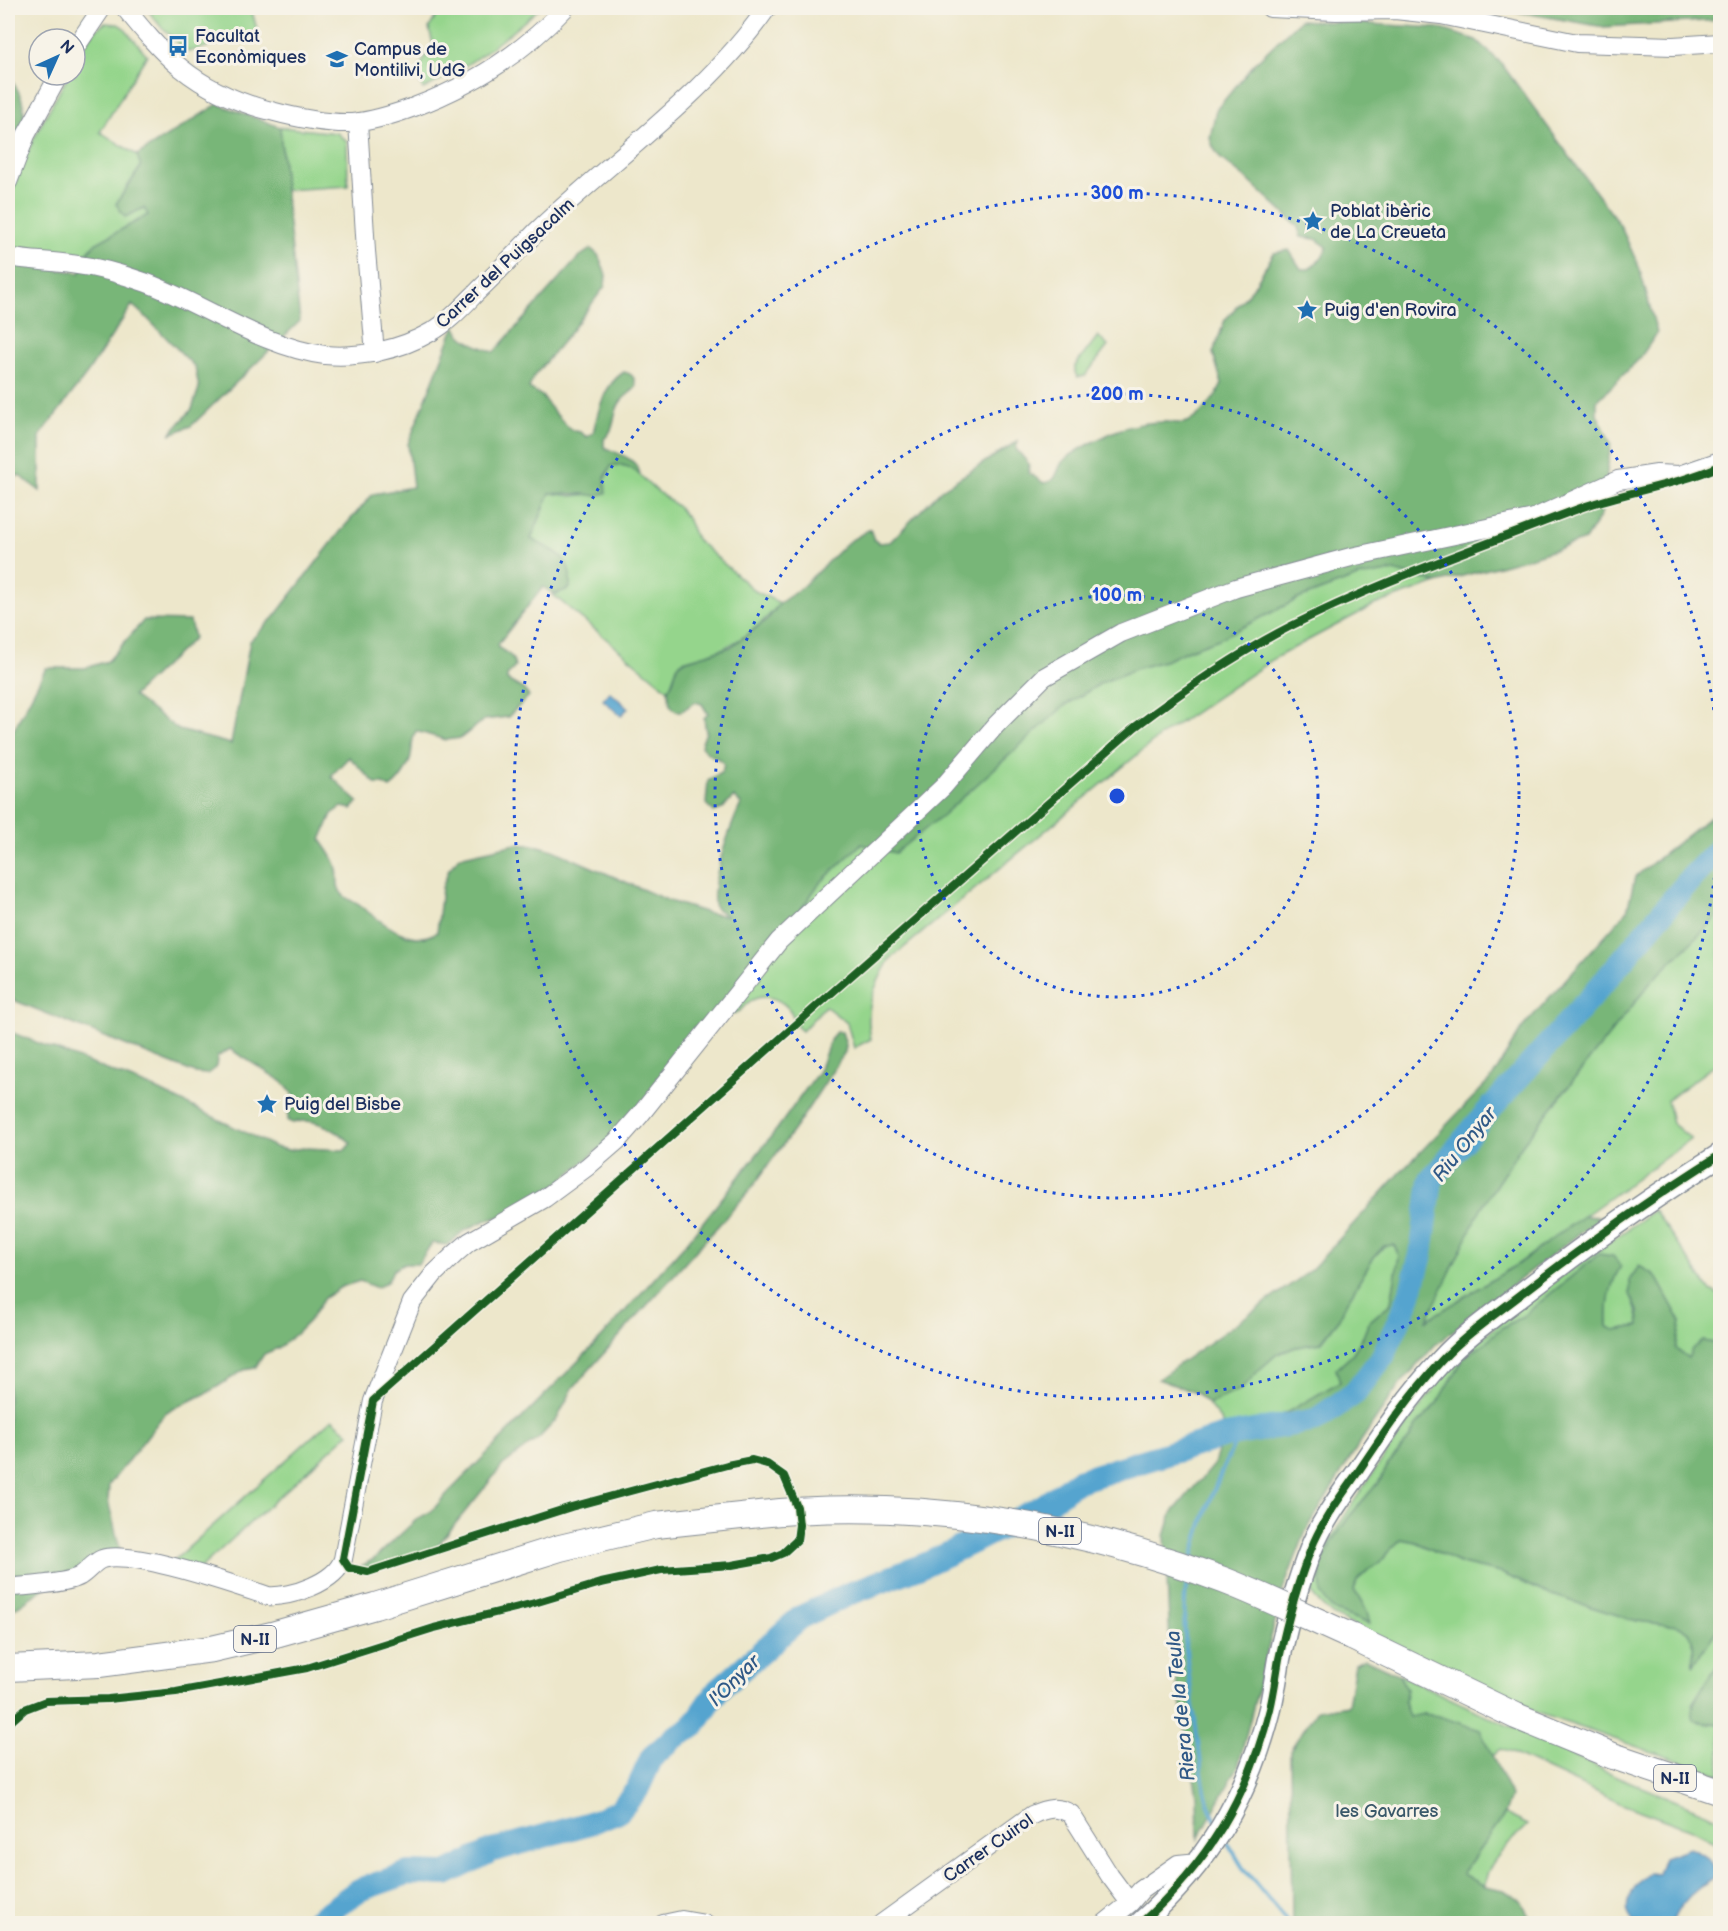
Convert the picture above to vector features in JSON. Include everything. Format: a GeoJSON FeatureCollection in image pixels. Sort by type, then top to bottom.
{"type":"FeatureCollection","features":[{"type":"Feature","properties":{"kind":"highway","name":"N-II"},"geometry":{"type":"LineString","coordinates":[[8,1668],[99,1664],[212,1649],[375,1606],[560,1548],[656,1525],[819,1510],[901,1510],[975,1517],[1046,1528],[1133,1550],[1225,1581],[1352,1637],[1516,1716],[1630,1762],[1720,1792]]}},
{"type":"Feature","properties":{"kind":"highway"},"geometry":{"type":"LineString","coordinates":[[1596,1749],[1635,1773],[1720,1809]]}},
{"type":"Feature","properties":{"kind":"highway"},"geometry":{"type":"LineString","coordinates":[[1630,1762],[1667,1765],[1720,1781]]}},
{"type":"Feature","properties":{"kind":"main road"},"geometry":{"type":"LineString","coordinates":[[1140,1923],[1168,1898],[1199,1862],[1235,1807],[1255,1761],[1270,1710],[1298,1586],[1311,1547],[1323,1523],[1416,1390],[1443,1358],[1541,1280],[1676,1182],[1718,1160]]}},
{"type":"Feature","properties":{"kind":"street"},"geometry":{"type":"LineString","coordinates":[[87,30],[102,8]]}},
{"type":"Feature","properties":{"kind":"street"},"geometry":{"type":"LineString","coordinates":[[125,8],[153,41],[181,68],[209,87],[247,105],[285,115],[318,121],[358,122],[392,115],[432,100],[481,77],[527,44],[565,8]]}},
{"type":"Feature","properties":{"kind":"street","name":"Carrer del Puigsacalm"},"geometry":{"type":"LineString","coordinates":[[8,256],[71,264],[120,274],[149,284],[291,349],[326,355],[375,353],[404,345],[431,332],[457,313],[538,231],[682,101],[730,53],[767,8]]}},
{"type":"Feature","properties":{"kind":"street"},"geometry":{"type":"LineString","coordinates":[[1270,8],[1395,10],[1441,15],[1577,42],[1673,46],[1720,43]]}},
{"type":"Feature","properties":{"kind":"street"},"geometry":{"type":"LineString","coordinates":[[8,182],[26,135],[52,87]]}},
{"type":"Feature","properties":{"kind":"street"},"geometry":{"type":"LineString","coordinates":[[358,122],[375,353]]}},
{"type":"Feature","properties":{"kind":"street"},"geometry":{"type":"LineString","coordinates":[[8,1587],[79,1577],[103,1559],[112,1558],[168,1565],[268,1596],[280,1597],[313,1586],[334,1574],[343,1559],[373,1401],[412,1302],[434,1274],[469,1242],[545,1198],[587,1167],[616,1141],[640,1115],[779,941],[943,787],[996,725],[1044,678],[1121,633],[1236,588],[1351,557],[1534,518],[1618,480],[1658,474],[1679,476],[1720,461]]}},
{"type":"Feature","properties":{"kind":"street","name":"Carrer Cuirol"},"geometry":{"type":"LineString","coordinates":[[881,1923],[1032,1815],[1053,1808],[1063,1809],[1071,1814],[1130,1903]]}},
{"type":"Feature","properties":{"kind":"street"},"geometry":{"type":"LineString","coordinates":[[1104,1923],[1130,1903],[1141,1890],[1178,1864],[1199,1862]]}},
{"type":"Feature","properties":{"kind":"street"},"geometry":{"type":"LineString","coordinates":[[663,1923],[682,1920],[705,1923]]}},
{"type":"Feature","properties":{"kind":"green space"},"geometry":{"type":"Polygon","coordinates":[[[146,8],[251,8],[258,33],[188,52],[162,28],[146,8]]]}},
{"type":"Feature","properties":{"kind":"green space"},"geometry":{"type":"Polygon","coordinates":[[[441,8],[540,8],[484,53],[423,89],[416,73],[433,44],[429,28],[441,8]]]}},
{"type":"Feature","properties":{"kind":"green space"},"geometry":{"type":"Polygon","coordinates":[[[1495,8],[1720,8],[1720,20],[1604,27],[1495,8]]]}},
{"type":"Feature","properties":{"kind":"green space"},"geometry":{"type":"Polygon","coordinates":[[[1300,20],[1438,28],[1476,40],[1501,63],[1620,225],[1639,267],[1657,333],[1640,358],[1597,401],[1597,414],[1611,443],[1601,515],[1585,540],[1437,583],[1394,571],[1357,577],[1298,599],[1219,639],[1101,683],[1064,706],[943,815],[895,853],[861,844],[818,885],[779,941],[640,1115],[526,1210],[484,1221],[464,1231],[447,1245],[432,1243],[418,1264],[404,1264],[393,1270],[388,1281],[377,1288],[360,1281],[341,1287],[324,1298],[309,1321],[296,1334],[278,1348],[264,1354],[255,1368],[244,1370],[209,1392],[166,1412],[109,1485],[108,1501],[122,1558],[53,1582],[8,1613],[8,1031],[158,1090],[275,1147],[288,1150],[305,1148],[345,1150],[351,1143],[339,1133],[316,1123],[288,1121],[288,1113],[296,1103],[283,1082],[230,1049],[217,1057],[216,1068],[207,1074],[195,1073],[8,998],[8,738],[46,668],[85,668],[108,661],[144,620],[190,621],[194,638],[133,696],[179,730],[231,744],[250,641],[274,617],[344,527],[373,494],[413,487],[408,444],[455,325],[457,331],[466,339],[494,352],[579,257],[591,249],[598,255],[602,264],[606,275],[605,286],[534,376],[529,388],[542,396],[571,430],[587,437],[593,433],[603,399],[611,384],[624,372],[631,375],[636,387],[619,404],[611,430],[604,439],[604,447],[631,460],[640,475],[627,466],[611,466],[605,477],[606,493],[595,496],[550,493],[531,539],[556,552],[566,562],[569,568],[570,588],[556,593],[543,587],[498,644],[499,648],[510,655],[515,667],[507,676],[507,680],[523,689],[529,696],[508,717],[484,720],[461,738],[446,740],[416,731],[409,764],[390,788],[383,784],[376,784],[349,757],[331,776],[358,802],[352,809],[342,807],[332,814],[321,840],[334,861],[338,872],[338,886],[343,895],[386,925],[406,935],[417,937],[437,932],[442,888],[449,869],[459,857],[516,844],[553,850],[669,901],[708,913],[727,916],[715,908],[715,885],[727,840],[741,804],[734,797],[722,809],[714,812],[706,804],[708,781],[722,772],[724,764],[701,746],[706,732],[704,718],[708,714],[702,704],[695,702],[682,711],[676,711],[670,705],[668,690],[677,667],[681,662],[730,647],[767,620],[780,603],[801,588],[848,542],[870,529],[874,540],[879,543],[890,542],[942,489],[1018,441],[1016,449],[1029,464],[1029,473],[1044,483],[1054,479],[1064,460],[1110,433],[1144,424],[1184,423],[1195,418],[1206,407],[1222,384],[1213,353],[1225,320],[1253,288],[1274,253],[1289,250],[1301,269],[1309,269],[1322,258],[1327,247],[1316,239],[1301,237],[1298,227],[1290,219],[1248,180],[1220,158],[1210,138],[1216,110],[1255,63],[1300,20]]]}},
{"type":"Feature","properties":{"kind":"green space"},"geometry":{"type":"Polygon","coordinates":[[[105,23],[118,24],[147,55],[100,132],[137,155],[141,166],[116,204],[144,208],[148,215],[95,244],[86,254],[12,249],[8,247],[7,210],[19,172],[34,138],[62,87],[87,87],[87,42],[105,23]]]}},
{"type":"Feature","properties":{"kind":"green space"},"geometry":{"type":"Polygon","coordinates":[[[8,83],[13,83],[20,94],[24,115],[23,126],[8,169],[8,83]]]}},
{"type":"Feature","properties":{"kind":"green space"},"geometry":{"type":"Polygon","coordinates":[[[218,104],[280,127],[300,321],[191,426],[170,434],[192,409],[199,388],[195,367],[132,305],[88,372],[40,436],[40,491],[19,475],[8,483],[8,261],[80,273],[86,254],[95,244],[148,215],[144,208],[125,217],[116,204],[141,167],[137,155],[218,104]]]}},
{"type":"Feature","properties":{"kind":"green space"},"geometry":{"type":"Polygon","coordinates":[[[280,127],[337,133],[347,142],[348,186],[285,190],[280,127]]]}},
{"type":"Feature","properties":{"kind":"green space"},"geometry":{"type":"Polygon","coordinates":[[[1098,336],[1108,346],[1085,376],[1077,377],[1075,366],[1098,336]]]}},
{"type":"Feature","properties":{"kind":"green space"},"geometry":{"type":"Polygon","coordinates":[[[619,464],[634,470],[678,507],[687,518],[696,539],[755,591],[780,603],[758,625],[732,644],[683,661],[668,690],[552,594],[559,594],[531,539],[550,493],[572,496],[591,494],[605,480],[611,466],[619,464]]]}},
{"type":"Feature","properties":{"kind":"green space"},"geometry":{"type":"Polygon","coordinates":[[[1394,571],[1437,583],[1374,605],[1275,658],[1160,736],[889,960],[872,998],[869,1017],[871,1039],[854,1048],[847,1023],[825,1006],[802,1031],[796,1025],[788,1008],[780,1001],[764,997],[754,999],[737,1012],[716,1020],[779,941],[818,885],[861,844],[895,853],[1064,706],[1101,683],[1218,639],[1298,599],[1357,577],[1394,571]]]}},
{"type":"Feature","properties":{"kind":"green space"},"geometry":{"type":"Polygon","coordinates":[[[1720,809],[1720,914],[1651,982],[1522,1145],[1481,1208],[1427,1320],[1518,1264],[1583,1216],[1601,1217],[1435,1345],[1397,1388],[1359,1444],[1306,1531],[1283,1590],[1238,1767],[1198,1839],[1197,1795],[1170,1644],[1165,1536],[1172,1513],[1214,1464],[1224,1431],[1240,1430],[1270,1421],[1340,1382],[1336,1369],[1353,1353],[1369,1322],[1391,1303],[1399,1256],[1394,1245],[1384,1246],[1374,1257],[1337,1322],[1320,1343],[1296,1347],[1277,1354],[1242,1389],[1208,1404],[1196,1393],[1158,1379],[1310,1271],[1492,1078],[1522,1028],[1627,911],[1635,877],[1720,809]]]}},
{"type":"Feature","properties":{"kind":"green space"},"geometry":{"type":"Polygon","coordinates":[[[1720,914],[1720,1061],[1667,1100],[1672,1123],[1691,1139],[1518,1264],[1426,1321],[1481,1208],[1522,1145],[1651,982],[1720,914]]]}},
{"type":"Feature","properties":{"kind":"green space"},"geometry":{"type":"Polygon","coordinates":[[[836,1032],[842,1032],[846,1045],[845,1052],[800,1121],[751,1189],[573,1388],[557,1419],[539,1438],[503,1465],[434,1550],[368,1572],[354,1570],[374,1559],[417,1519],[432,1511],[602,1337],[687,1242],[777,1129],[819,1071],[831,1038],[836,1032]]]}},
{"type":"Feature","properties":{"kind":"green space"},"geometry":{"type":"Polygon","coordinates":[[[1654,1210],[1710,1290],[1720,1295],[1720,1344],[1702,1341],[1688,1358],[1675,1349],[1681,1322],[1655,1275],[1640,1267],[1630,1279],[1639,1326],[1615,1330],[1608,1327],[1607,1301],[1614,1276],[1599,1254],[1523,1316],[1501,1328],[1480,1347],[1465,1356],[1438,1403],[1416,1426],[1409,1439],[1388,1465],[1381,1479],[1348,1518],[1334,1539],[1335,1611],[1369,1624],[1367,1612],[1354,1590],[1357,1581],[1370,1568],[1381,1563],[1401,1539],[1416,1542],[1462,1564],[1501,1573],[1549,1594],[1637,1621],[1678,1626],[1689,1632],[1693,1639],[1694,1664],[1720,1625],[1720,1661],[1692,1704],[1700,1722],[1720,1724],[1720,1775],[1535,1712],[1332,1615],[1315,1598],[1310,1586],[1315,1569],[1329,1542],[1375,1470],[1427,1398],[1462,1356],[1531,1298],[1654,1210]]]}},
{"type":"Feature","properties":{"kind":"green space"},"geometry":{"type":"Polygon","coordinates":[[[1394,1245],[1399,1256],[1391,1303],[1369,1322],[1353,1353],[1336,1369],[1341,1382],[1270,1421],[1240,1430],[1224,1431],[1221,1420],[1208,1404],[1242,1389],[1277,1354],[1296,1347],[1321,1343],[1337,1322],[1374,1257],[1384,1246],[1394,1245]]]}},
{"type":"Feature","properties":{"kind":"green space"},"geometry":{"type":"Polygon","coordinates":[[[1599,1254],[1613,1256],[1621,1266],[1610,1295],[1608,1327],[1615,1330],[1639,1326],[1638,1311],[1630,1294],[1630,1279],[1639,1266],[1655,1275],[1681,1322],[1676,1349],[1688,1358],[1692,1349],[1702,1341],[1720,1344],[1720,1625],[1694,1664],[1693,1639],[1689,1632],[1678,1626],[1637,1621],[1549,1594],[1501,1573],[1462,1564],[1416,1542],[1401,1539],[1381,1563],[1370,1568],[1357,1581],[1354,1590],[1367,1612],[1370,1624],[1335,1611],[1321,1594],[1320,1564],[1348,1518],[1381,1479],[1388,1465],[1409,1439],[1416,1426],[1438,1403],[1465,1356],[1480,1347],[1501,1328],[1523,1316],[1599,1254]]]}},
{"type":"Feature","properties":{"kind":"green space"},"geometry":{"type":"Polygon","coordinates":[[[332,1419],[349,1433],[195,1573],[169,1565],[332,1419]]]}},
{"type":"Feature","properties":{"kind":"green space","name":"les Gavarres"},"geometry":{"type":"Polygon","coordinates":[[[1365,1659],[1398,1674],[1407,1689],[1404,1702],[1409,1717],[1424,1714],[1439,1716],[1480,1730],[1511,1796],[1505,1814],[1462,1874],[1485,1886],[1504,1890],[1521,1901],[1532,1920],[1531,1923],[1292,1923],[1290,1750],[1317,1710],[1348,1705],[1355,1664],[1365,1659]]]}},
{"type":"Feature","properties":{"kind":"green space"},"geometry":{"type":"Polygon","coordinates":[[[1720,1661],[1720,1724],[1693,1720],[1692,1713],[1696,1698],[1720,1661]]]}},
{"type":"Feature","properties":{"kind":"green space"},"geometry":{"type":"Polygon","coordinates":[[[1398,1674],[1616,1776],[1720,1819],[1720,1845],[1689,1829],[1622,1804],[1512,1753],[1500,1749],[1492,1756],[1480,1730],[1424,1714],[1409,1718],[1404,1702],[1407,1689],[1398,1674]]]}},
{"type":"Feature","properties":{"kind":"green space"},"geometry":{"type":"Polygon","coordinates":[[[1505,1814],[1528,1825],[1494,1861],[1486,1877],[1485,1886],[1462,1874],[1505,1814]]]}},
{"type":"Feature","properties":{"kind":"water"},"geometry":{"type":"Polygon","coordinates":[[[610,692],[628,708],[621,716],[603,700],[610,692]]]}},
{"type":"Feature","properties":{"kind":"water"},"geometry":{"type":"Polygon","coordinates":[[[1690,1848],[1711,1862],[1715,1877],[1687,1899],[1676,1913],[1672,1923],[1634,1923],[1627,1910],[1633,1889],[1649,1873],[1658,1874],[1664,1857],[1690,1848]]]}},
{"type":"Feature","properties":{"kind":"waterway","name":"l'Onyar"},"geometry":{"type":"LineString","coordinates":[[312,1924],[359,1890],[408,1873],[446,1874],[491,1851],[587,1824],[619,1811],[637,1790],[652,1757],[675,1737],[692,1728],[718,1690],[801,1617],[851,1593],[924,1565],[977,1540],[1043,1506],[1078,1481],[1225,1436],[1316,1420],[1355,1393],[1383,1356],[1409,1298],[1421,1255],[1431,1180],[1483,1117],[1720,848]]}},
{"type":"Feature","properties":{"kind":"waterway","name":"Riera de la Teula"},"geometry":{"type":"LineString","coordinates":[[1192,1561],[1212,1495],[1240,1433]]}},
{"type":"Feature","properties":{"kind":"waterway","name":"Riera de la Teula"},"geometry":{"type":"LineString","coordinates":[[1188,1577],[1184,1615],[1186,1656],[1203,1779],[1207,1800],[1216,1821]]}},
{"type":"Feature","properties":{"kind":"waterway","name":"Riera de la Teula"},"geometry":{"type":"LineString","coordinates":[[1225,1838],[1243,1868],[1289,1924]]}},
{"type":"Feature","properties":{"kind":"cycle path"},"geometry":{"type":"LineString","coordinates":[[8,1724],[25,1709],[46,1701],[108,1699],[176,1692],[307,1668],[434,1628],[531,1604],[601,1583],[661,1570],[732,1565],[771,1558],[783,1553],[797,1540],[799,1525],[797,1507],[784,1476],[767,1464],[752,1460],[571,1507],[368,1572],[349,1568],[343,1559],[373,1401],[827,997],[1135,727],[1191,686],[1250,648],[1340,603],[1438,562],[1586,506],[1704,473],[1720,466]]}},
{"type":"Feature","properties":{"kind":"cycle path"},"geometry":{"type":"LineString","coordinates":[[1140,1924],[1186,1877],[1222,1827],[1237,1800],[1261,1741],[1289,1617],[1311,1549],[1332,1509],[1408,1400],[1442,1360],[1479,1326],[1618,1223],[1720,1155]]}},
{"type":"Feature","properties":{"kind":"place","name":"Facultat Econòmiques"},"geometry":{"type":"Point","coordinates":[178,46]}},
{"type":"Feature","properties":{"kind":"place","name":"Campus de Montilivi, UdG"},"geometry":{"type":"Point","coordinates":[337,59]}},
{"type":"Feature","properties":{"kind":"place","name":"Poblat ibèric de La Creueta"},"geometry":{"type":"Point","coordinates":[1313,221]}},
{"type":"Feature","properties":{"kind":"place","name":"Puig d'en Rovira"},"geometry":{"type":"Point","coordinates":[1307,310]}},
{"type":"Feature","properties":{"kind":"place","name":"Puig del Bisbe"},"geometry":{"type":"Point","coordinates":[267,1104]}},
{"type":"Feature","properties":{"kind":"water label","name":"Riu Onyar"},"geometry":{"type":"Point","coordinates":[1464,1144]}}]}
